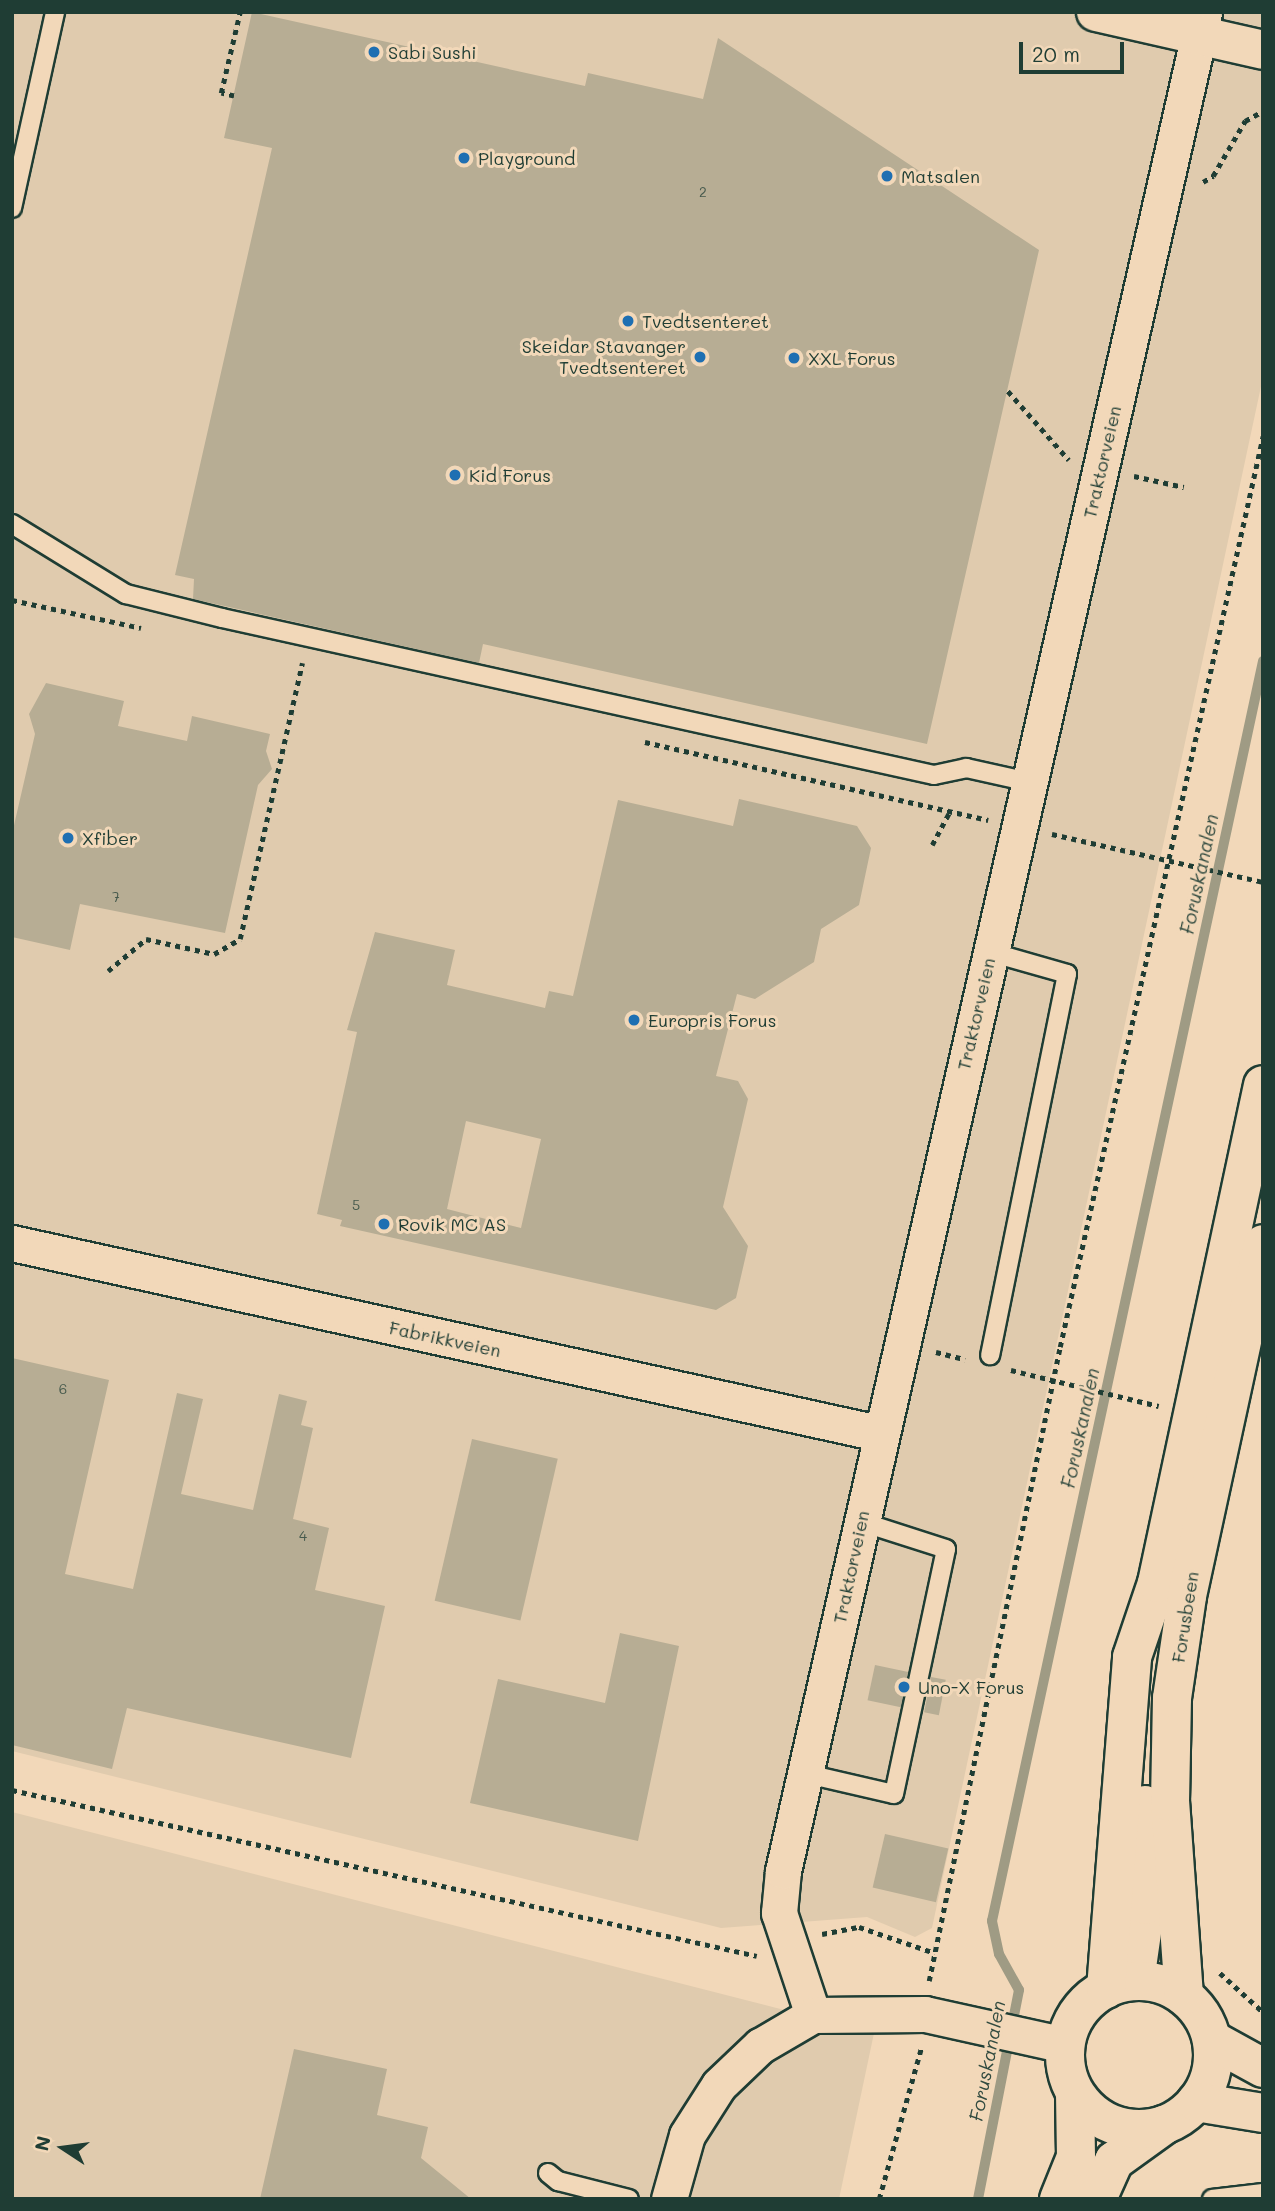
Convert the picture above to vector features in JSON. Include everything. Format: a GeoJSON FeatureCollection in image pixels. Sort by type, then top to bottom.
{"type":"FeatureCollection","features":[{"type":"Feature","properties":{"kind":"main road"},"geometry":{"type":"LineString","coordinates":[[1096,12],[1201,24],[1263,50]]}},
{"type":"Feature","properties":{"kind":"main road","name":"Forusbeen"},"geometry":{"type":"LineString","coordinates":[[1120,1985],[1146,1905],[1144,1741],[1157,1583],[1263,1086]]}},
{"type":"Feature","properties":{"kind":"main road","name":"Forusbeen"},"geometry":{"type":"LineString","coordinates":[[1184,1996],[1170,1802],[1172,1698],[1187,1596],[1263,1244]]}},
{"type":"Feature","properties":{"kind":"main road"},"geometry":{"type":"LineString","coordinates":[[1164,2125],[1144,2129],[1105,2121],[1075,2094],[1047,2043],[1077,2013],[1120,1985],[1184,1996],[1212,2040],[1263,2068]]}},
{"type":"Feature","properties":{"kind":"main road"},"geometry":{"type":"LineString","coordinates":[[1097,2199],[1114,2161],[1196,2102],[1208,2084],[1212,2040]]}},
{"type":"Feature","properties":{"kind":"main road"},"geometry":{"type":"LineString","coordinates":[[1059,2199],[1076,2157],[1075,2094]]}},
{"type":"Feature","properties":{"kind":"main road"},"geometry":{"type":"LineString","coordinates":[[1196,2102],[1263,2113]]}},
{"type":"Feature","properties":{"kind":"street","name":"Traktorveien"},"geometry":{"type":"LineString","coordinates":[[813,2015],[779,1913],[803,1773],[862,1522],[878,1433],[1201,24]]}},
{"type":"Feature","properties":{"kind":"street","name":"Fabrikkveien"},"geometry":{"type":"LineString","coordinates":[[12,1243],[878,1433]]}},
{"type":"Feature","properties":{"kind":"street"},"geometry":{"type":"LineString","coordinates":[[669,2199],[687,2135],[719,2085],[760,2046],[813,2015],[925,2014],[1047,2043]]}},
{"type":"Feature","properties":{"kind":"lane"},"geometry":{"type":"LineString","coordinates":[[12,208],[55,12]]}},
{"type":"Feature","properties":{"kind":"lane"},"geometry":{"type":"LineString","coordinates":[[12,524],[126,594],[934,775],[966,768],[1029,782]]}},
{"type":"Feature","properties":{"kind":"lane"},"geometry":{"type":"LineString","coordinates":[[990,952],[1067,974],[990,1355]]}},
{"type":"Feature","properties":{"kind":"lane"},"geometry":{"type":"LineString","coordinates":[[803,1773],[894,1794],[946,1549],[862,1522]]}},
{"type":"Feature","properties":{"kind":"lane"},"geometry":{"type":"LineString","coordinates":[[548,2173],[558,2181],[629,2199]]}},
{"type":"Feature","properties":{"kind":"lane"},"geometry":{"type":"LineString","coordinates":[[1212,2199],[1263,2193]]}},
{"type":"Feature","properties":{"kind":"path"},"geometry":{"type":"LineString","coordinates":[[234,96],[221,93],[240,12]]}},
{"type":"Feature","properties":{"kind":"path"},"geometry":{"type":"LineString","coordinates":[[1199,184],[1213,176],[1245,121],[1263,111]]}},
{"type":"Feature","properties":{"kind":"path"},"geometry":{"type":"LineString","coordinates":[[1007,391],[1066,459],[1076,462]]}},
{"type":"Feature","properties":{"kind":"path"},"geometry":{"type":"LineString","coordinates":[[926,1996],[1168,861],[1263,436]]}},
{"type":"Feature","properties":{"kind":"path"},"geometry":{"type":"LineString","coordinates":[[1123,474],[1184,487]]}},
{"type":"Feature","properties":{"kind":"path"},"geometry":{"type":"LineString","coordinates":[[108,971],[146,939],[214,954],[240,939],[302,663]]}},
{"type":"Feature","properties":{"kind":"path"},"geometry":{"type":"LineString","coordinates":[[932,845],[950,811]]}},
{"type":"Feature","properties":{"kind":"path"},"geometry":{"type":"LineString","coordinates":[[1043,832],[1263,882]]}},
{"type":"Feature","properties":{"kind":"path"},"geometry":{"type":"LineString","coordinates":[[1057,1381],[1136,1401]]}},
{"type":"Feature","properties":{"kind":"path"},"geometry":{"type":"LineString","coordinates":[[12,1790],[737,1956],[760,1956]]}},
{"type":"Feature","properties":{"kind":"path"},"geometry":{"type":"LineString","coordinates":[[822,1934],[859,1927],[935,1953]]}},
{"type":"Feature","properties":{"kind":"path"},"geometry":{"type":"LineString","coordinates":[[879,2199],[923,2041]]}},
{"type":"Feature","properties":{"kind":"shaded area"},"geometry":{"type":"Polygon","coordinates":[[[12,12],[1263,12],[1263,377],[932,1928],[915,1937],[867,1917],[721,1928],[12,1751],[12,12]]]}},
{"type":"Feature","properties":{"kind":"shaded area"},"geometry":{"type":"Polygon","coordinates":[[[12,1812],[874,2033],[839,2199],[12,2199],[12,1812]]]}},
{"type":"Feature","properties":{"kind":"building","name":"Tvedtsenteret"},"geometry":{"type":"Polygon","coordinates":[[[252,12],[585,86],[588,73],[703,99],[718,38],[1039,250],[927,744],[483,644],[479,663],[193,599],[194,579],[175,575],[272,148],[224,138],[252,12]]]}},
{"type":"Feature","properties":{"kind":"building"},"geometry":{"type":"Polygon","coordinates":[[[46,683],[124,701],[118,726],[187,741],[192,716],[270,734],[266,751],[272,769],[258,785],[225,933],[80,904],[70,950],[12,937],[12,834],[35,734],[29,714],[46,683]]]}},
{"type":"Feature","properties":{"kind":"building"},"geometry":{"type":"Polygon","coordinates":[[[739,799],[857,826],[871,848],[859,905],[821,929],[814,962],[755,999],[737,994],[716,1076],[738,1081],[748,1099],[723,1207],[748,1246],[736,1298],[716,1310],[340,1226],[342,1220],[317,1214],[357,1032],[347,1030],[375,932],[455,950],[447,985],[545,1008],[549,991],[573,996],[618,800],[733,826],[739,799]],[[466,1121],[447,1209],[521,1228],[541,1139],[466,1121]]]}},
{"type":"Feature","properties":{"kind":"building"},"geometry":{"type":"Polygon","coordinates":[[[12,1358],[109,1380],[65,1574],[133,1589],[177,1393],[203,1399],[181,1494],[253,1510],[279,1394],[307,1401],[301,1425],[313,1428],[293,1519],[329,1528],[315,1590],[385,1606],[351,1758],[127,1708],[112,1769],[12,1745],[12,1358]]]}},
{"type":"Feature","properties":{"kind":"building"},"geometry":{"type":"Polygon","coordinates":[[[472,1439],[558,1459],[520,1621],[435,1601],[472,1439]]]}},
{"type":"Feature","properties":{"kind":"building"},"geometry":{"type":"Polygon","coordinates":[[[620,1633],[679,1646],[638,1841],[470,1803],[498,1679],[605,1703],[620,1633]]]}},
{"type":"Feature","properties":{"kind":"building"},"geometry":{"type":"Polygon","coordinates":[[[875,1665],[908,1672],[901,1707],[868,1700],[875,1665]]]}},
{"type":"Feature","properties":{"kind":"building"},"geometry":{"type":"Polygon","coordinates":[[[931,1677],[946,1680],[939,1715],[924,1712],[931,1677]]]}},
{"type":"Feature","properties":{"kind":"building"},"geometry":{"type":"Polygon","coordinates":[[[885,1834],[948,1849],[936,1902],[873,1888],[885,1834]]]}},
{"type":"Feature","properties":{"kind":"building"},"geometry":{"type":"Polygon","coordinates":[[[294,2049],[387,2069],[377,2115],[428,2127],[421,2158],[471,2199],[260,2199],[294,2049]]]}},
{"type":"Feature","properties":{"kind":"waterway","name":"Foruskanalen"},"geometry":{"type":"LineString","coordinates":[[978,2199],[1019,1990],[999,1954],[992,1921],[1263,661]]}},
{"type":"Feature","properties":{"kind":"place","name":"Sabi Sushi"},"geometry":{"type":"Point","coordinates":[374,52]}},
{"type":"Feature","properties":{"kind":"place","name":"Playground"},"geometry":{"type":"Point","coordinates":[464,158]}},
{"type":"Feature","properties":{"kind":"place","name":"Matsalen"},"geometry":{"type":"Point","coordinates":[887,176]}},
{"type":"Feature","properties":{"kind":"place","name":"Tvedtsenteret"},"geometry":{"type":"Point","coordinates":[628,321]}},
{"type":"Feature","properties":{"kind":"place","name":"Skeidar Stavanger Tvedtsenteret"},"geometry":{"type":"Point","coordinates":[700,357]}},
{"type":"Feature","properties":{"kind":"place","name":"XXL Forus"},"geometry":{"type":"Point","coordinates":[794,358]}},
{"type":"Feature","properties":{"kind":"place","name":"Kid Forus"},"geometry":{"type":"Point","coordinates":[455,475]}},
{"type":"Feature","properties":{"kind":"place","name":"Xfiber"},"geometry":{"type":"Point","coordinates":[68,838]}},
{"type":"Feature","properties":{"kind":"place","name":"Europris Forus"},"geometry":{"type":"Point","coordinates":[634,1020]}},
{"type":"Feature","properties":{"kind":"place","name":"Rovik MC AS"},"geometry":{"type":"Point","coordinates":[384,1224]}},
{"type":"Feature","properties":{"kind":"place","name":"Uno-X Forus"},"geometry":{"type":"Point","coordinates":[904,1687]}}]}
